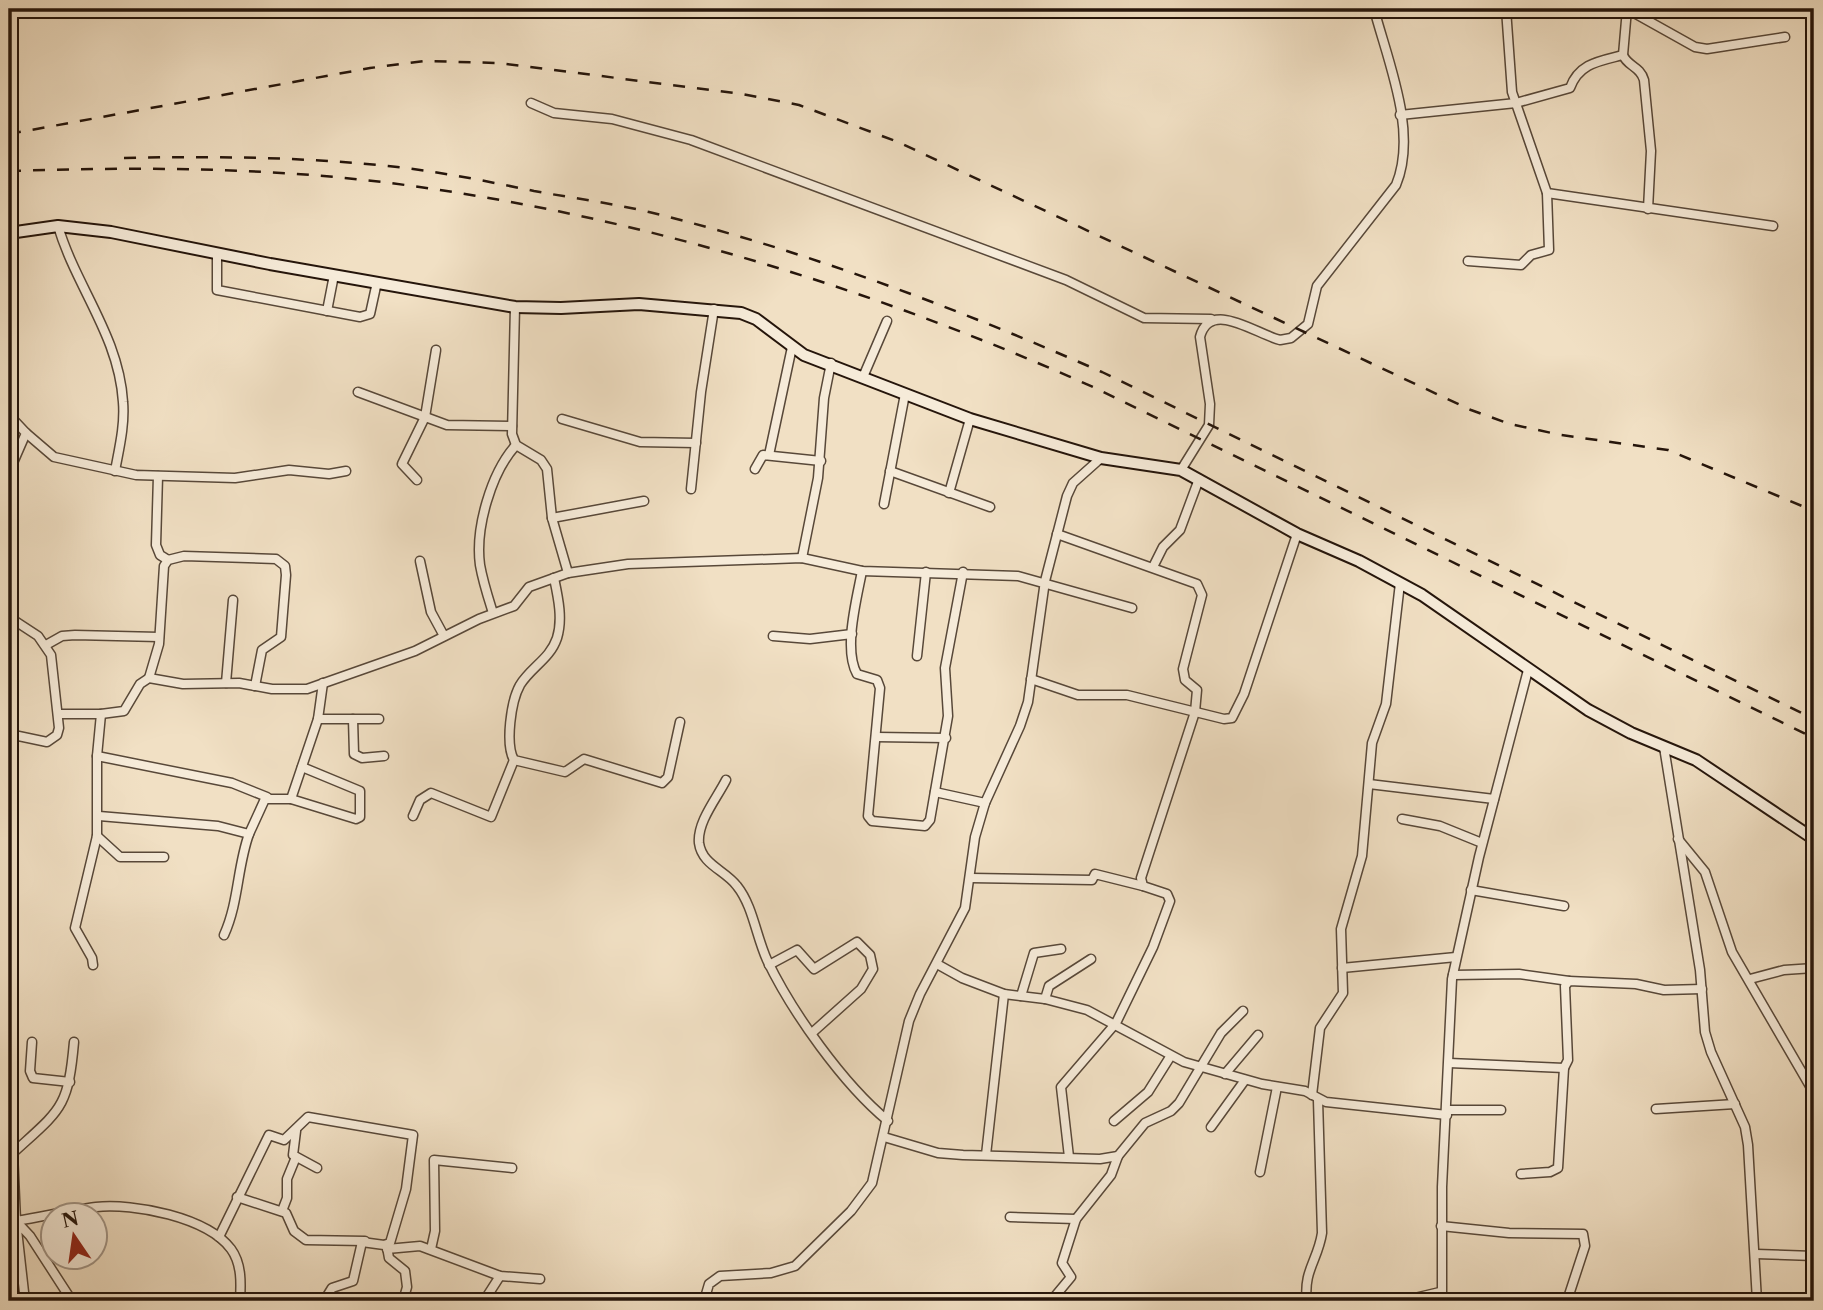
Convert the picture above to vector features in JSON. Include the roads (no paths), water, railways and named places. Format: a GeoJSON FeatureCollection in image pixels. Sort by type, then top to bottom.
{"type":"FeatureCollection","features":[{"type":"Feature","properties":{"kind":"main road"},"geometry":{"type":"LineString","coordinates":[[9,233],[58,226],[111,232],[515,307],[561,308],[639,304],[741,313],[756,319],[804,355],[831,363],[970,419],[1101,458],[1181,470],[1297,534],[1359,561],[1400,583],[1588,710],[1696,760],[1814,839]]}},
{"type":"Feature","properties":{"kind":"street"},"geometry":{"type":"LineString","coordinates":[[531,103],[554,113],[612,119],[691,140],[1066,280],[1144,318],[1211,319],[1240,323],[1280,340],[1291,338],[1308,324],[1317,286],[1396,185],[1403,158],[1400,116],[1374,9]]}},
{"type":"Feature","properties":{"kind":"street"},"geometry":{"type":"LineString","coordinates":[[1468,261],[1521,265],[1531,255],[1549,250],[1547,193],[1516,103],[1509,64],[1506,9]]}},
{"type":"Feature","properties":{"kind":"street"},"geometry":{"type":"LineString","coordinates":[[1648,209],[1651,151],[1644,80],[1641,71],[1625,60],[1623,55],[1627,9],[1695,47],[1707,50],[1785,37]]}},
{"type":"Feature","properties":{"kind":"street"},"geometry":{"type":"LineString","coordinates":[[1400,116],[1516,103],[1570,88],[1579,71],[1589,64],[1623,55]]}},
{"type":"Feature","properties":{"kind":"street"},"geometry":{"type":"LineString","coordinates":[[1547,193],[1773,226]]}},
{"type":"Feature","properties":{"kind":"street"},"geometry":{"type":"LineString","coordinates":[[58,226],[70,261],[105,329],[121,383],[124,405],[116,471]]}},
{"type":"Feature","properties":{"kind":"street"},"geometry":{"type":"LineString","coordinates":[[217,253],[217,290],[327,311],[368,316],[377,282]]}},
{"type":"Feature","properties":{"kind":"street"},"geometry":{"type":"LineString","coordinates":[[327,311],[334,275]]}},
{"type":"Feature","properties":{"kind":"street"},"geometry":{"type":"LineString","coordinates":[[494,613],[484,586],[480,544],[498,476],[516,445],[512,426],[515,307]]}},
{"type":"Feature","properties":{"kind":"street"},"geometry":{"type":"LineString","coordinates":[[691,489],[714,309]]}},
{"type":"Feature","properties":{"kind":"street"},"geometry":{"type":"LineString","coordinates":[[1181,470],[1209,425],[1210,404],[1200,337],[1203,326],[1211,319]]}},
{"type":"Feature","properties":{"kind":"street"},"geometry":{"type":"LineString","coordinates":[[863,377],[887,321]]}},
{"type":"Feature","properties":{"kind":"street"},"geometry":{"type":"LineString","coordinates":[[769,455],[792,347]]}},
{"type":"Feature","properties":{"kind":"street"},"geometry":{"type":"LineString","coordinates":[[417,480],[402,464],[425,417],[436,350]]}},
{"type":"Feature","properties":{"kind":"street"},"geometry":{"type":"LineString","coordinates":[[802,558],[821,461],[824,398],[831,363]]}},
{"type":"Feature","properties":{"kind":"street"},"geometry":{"type":"LineString","coordinates":[[358,393],[447,425],[469,428],[512,426]]}},
{"type":"Feature","properties":{"kind":"street"},"geometry":{"type":"LineString","coordinates":[[884,503],[905,394]]}},
{"type":"Feature","properties":{"kind":"street"},"geometry":{"type":"LineString","coordinates":[[9,415],[54,457],[116,471],[158,476],[235,478],[289,470],[329,474],[346,471]]}},
{"type":"Feature","properties":{"kind":"street"},"geometry":{"type":"LineString","coordinates":[[562,419],[640,442],[696,443]]}},
{"type":"Feature","properties":{"kind":"street"},"geometry":{"type":"LineString","coordinates":[[948,493],[970,419]]}},
{"type":"Feature","properties":{"kind":"street"},"geometry":{"type":"LineString","coordinates":[[9,472],[26,433]]}},
{"type":"Feature","properties":{"kind":"street"},"geometry":{"type":"LineString","coordinates":[[516,445],[545,464],[552,518],[568,573]]}},
{"type":"Feature","properties":{"kind":"street"},"geometry":{"type":"LineString","coordinates":[[755,469],[759,458],[769,455],[821,461]]}},
{"type":"Feature","properties":{"kind":"street"},"geometry":{"type":"LineString","coordinates":[[704,1301],[706,1289],[720,1276],[783,1271],[805,1258],[868,1190],[888,1121],[909,1021],[965,908],[975,837],[985,803],[1020,726],[1031,679],[1045,581],[1073,483],[1101,458]]}},
{"type":"Feature","properties":{"kind":"street"},"geometry":{"type":"LineString","coordinates":[[890,471],[990,507]]}},
{"type":"Feature","properties":{"kind":"street"},"geometry":{"type":"LineString","coordinates":[[158,476],[156,545],[160,555],[168,560]]}},
{"type":"Feature","properties":{"kind":"street"},"geometry":{"type":"LineString","coordinates":[[1153,567],[1163,547],[1180,530],[1199,479]]}},
{"type":"Feature","properties":{"kind":"street"},"geometry":{"type":"LineString","coordinates":[[552,518],[644,502]]}},
{"type":"Feature","properties":{"kind":"street"},"geometry":{"type":"LineString","coordinates":[[1057,534],[1153,567],[1197,584],[1201,589],[1202,602],[1183,669],[1185,680],[1197,690],[1195,712],[1141,878],[1143,886]]}},
{"type":"Feature","properties":{"kind":"street"},"geometry":{"type":"LineString","coordinates":[[1031,679],[1078,695],[1127,695],[1224,719],[1236,712],[1297,534]]}},
{"type":"Feature","properties":{"kind":"street"},"geometry":{"type":"LineString","coordinates":[[58,714],[101,714],[124,710],[130,706],[140,684],[149,678],[159,637],[164,566],[168,560],[184,556],[282,561],[286,576],[281,637],[262,650],[256,686]]}},
{"type":"Feature","properties":{"kind":"street"},"geometry":{"type":"LineString","coordinates":[[149,678],[183,684],[226,683],[292,690],[323,683],[415,651],[514,606],[529,587],[568,573],[628,564],[802,558],[862,571],[963,572],[1018,576],[1045,581],[1132,608]]}},
{"type":"Feature","properties":{"kind":"street"},"geometry":{"type":"LineString","coordinates":[[420,561],[430,612],[444,636]]}},
{"type":"Feature","properties":{"kind":"street"},"geometry":{"type":"LineString","coordinates":[[862,571],[852,634],[853,663],[857,674],[879,683],[870,819],[925,826],[930,820],[946,738],[948,716],[945,668],[963,572]]}},
{"type":"Feature","properties":{"kind":"street"},"geometry":{"type":"LineString","coordinates":[[917,656],[926,572]]}},
{"type":"Feature","properties":{"kind":"street"},"geometry":{"type":"LineString","coordinates":[[413,816],[420,800],[431,793],[491,817],[514,760],[510,750],[511,728],[520,686],[548,657],[557,638],[559,604],[554,578]]}},
{"type":"Feature","properties":{"kind":"street"},"geometry":{"type":"LineString","coordinates":[[1307,1301],[1305,1278],[1320,1245],[1322,1233],[1315,1097],[1320,1028],[1343,993],[1341,929],[1362,856],[1372,743],[1386,704],[1400,583]]}},
{"type":"Feature","properties":{"kind":"street"},"geometry":{"type":"LineString","coordinates":[[226,683],[233,600]]}},
{"type":"Feature","properties":{"kind":"street"},"geometry":{"type":"LineString","coordinates":[[9,617],[46,645],[54,666],[59,728],[53,740],[40,742],[9,734]]}},
{"type":"Feature","properties":{"kind":"street"},"geometry":{"type":"LineString","coordinates":[[773,636],[810,639],[852,634]]}},
{"type":"Feature","properties":{"kind":"street"},"geometry":{"type":"LineString","coordinates":[[46,645],[62,636],[75,635],[159,637]]}},
{"type":"Feature","properties":{"kind":"street"},"geometry":{"type":"LineString","coordinates":[[1402,1301],[1441,1296],[1441,1226],[1455,957],[1528,670]]}},
{"type":"Feature","properties":{"kind":"street"},"geometry":{"type":"LineString","coordinates":[[291,799],[318,719],[323,683]]}},
{"type":"Feature","properties":{"kind":"street"},"geometry":{"type":"LineString","coordinates":[[93,965],[75,928],[97,836],[97,756],[101,714]]}},
{"type":"Feature","properties":{"kind":"street"},"geometry":{"type":"LineString","coordinates":[[318,719],[379,719]]}},
{"type":"Feature","properties":{"kind":"street"},"geometry":{"type":"LineString","coordinates":[[353,719],[354,754],[362,758],[384,756]]}},
{"type":"Feature","properties":{"kind":"street"},"geometry":{"type":"LineString","coordinates":[[514,760],[565,772],[584,758],[662,783],[668,777],[680,722]]}},
{"type":"Feature","properties":{"kind":"street"},"geometry":{"type":"LineString","coordinates":[[876,737],[946,738]]}},
{"type":"Feature","properties":{"kind":"street"},"geometry":{"type":"LineString","coordinates":[[1664,747],[1702,989],[1702,1011],[1711,1052],[1735,1104],[1748,1145],[1757,1301]]}},
{"type":"Feature","properties":{"kind":"street"},"geometry":{"type":"LineString","coordinates":[[97,756],[232,783],[268,797],[285,801],[291,799],[356,819],[360,817],[360,791],[302,767]]}},
{"type":"Feature","properties":{"kind":"street"},"geometry":{"type":"LineString","coordinates":[[726,780],[703,823],[699,844],[709,862],[737,885],[747,903],[769,965],[813,1032],[858,1095],[888,1121]]}},
{"type":"Feature","properties":{"kind":"street"},"geometry":{"type":"LineString","coordinates":[[1369,784],[1494,799]]}},
{"type":"Feature","properties":{"kind":"street"},"geometry":{"type":"LineString","coordinates":[[935,792],[985,803]]}},
{"type":"Feature","properties":{"kind":"street"},"geometry":{"type":"LineString","coordinates":[[224,935],[232,917],[249,834],[268,797]]}},
{"type":"Feature","properties":{"kind":"street"},"geometry":{"type":"LineString","coordinates":[[99,816],[218,826],[249,834]]}},
{"type":"Feature","properties":{"kind":"street"},"geometry":{"type":"LineString","coordinates":[[1402,818],[1433,824],[1482,843]]}},
{"type":"Feature","properties":{"kind":"street"},"geometry":{"type":"LineString","coordinates":[[97,836],[120,856],[164,857]]}},
{"type":"Feature","properties":{"kind":"street"},"geometry":{"type":"LineString","coordinates":[[1678,839],[1705,872],[1728,943],[1750,979],[1767,1016],[1814,1093]]}},
{"type":"Feature","properties":{"kind":"street"},"geometry":{"type":"LineString","coordinates":[[971,878],[1092,880],[1095,874],[1167,894],[1170,901],[1153,947],[1116,1023],[1062,1087],[1060,1097],[1069,1157]]}},
{"type":"Feature","properties":{"kind":"street"},"geometry":{"type":"LineString","coordinates":[[1471,890],[1564,906]]}},
{"type":"Feature","properties":{"kind":"street"},"geometry":{"type":"LineString","coordinates":[[769,965],[797,950],[814,969],[857,942],[870,954],[873,969],[870,976],[845,1005],[813,1032]]}},
{"type":"Feature","properties":{"kind":"street"},"geometry":{"type":"LineString","coordinates":[[1021,996],[1034,953],[1060,949]]}},
{"type":"Feature","properties":{"kind":"street"},"geometry":{"type":"LineString","coordinates":[[1342,968],[1455,957]]}},
{"type":"Feature","properties":{"kind":"street"},"geometry":{"type":"LineString","coordinates":[[1045,999],[1049,986],[1091,959]]}},
{"type":"Feature","properties":{"kind":"street"},"geometry":{"type":"LineString","coordinates":[[937,964],[962,978],[1004,994],[1045,999],[1087,1010],[1116,1023],[1170,1057],[1245,1080],[1315,1097],[1447,1113],[1501,1110]]}},
{"type":"Feature","properties":{"kind":"street"},"geometry":{"type":"LineString","coordinates":[[1750,979],[1784,970],[1814,968]]}},
{"type":"Feature","properties":{"kind":"street"},"geometry":{"type":"LineString","coordinates":[[1453,975],[1519,974],[1569,981],[1636,984],[1656,990],[1702,989]]}},
{"type":"Feature","properties":{"kind":"street"},"geometry":{"type":"LineString","coordinates":[[1521,1174],[1550,1172],[1558,1168],[1564,1068],[1568,1060],[1565,986],[1569,981]]}},
{"type":"Feature","properties":{"kind":"street"},"geometry":{"type":"LineString","coordinates":[[986,1155],[1004,994]]}},
{"type":"Feature","properties":{"kind":"street"},"geometry":{"type":"LineString","coordinates":[[1056,1295],[1071,1277],[1062,1264],[1076,1219],[1111,1175],[1118,1156],[1144,1123],[1171,1111],[1179,1103],[1221,1033],[1243,1011]]}},
{"type":"Feature","properties":{"kind":"street"},"geometry":{"type":"LineString","coordinates":[[1225,1074],[1258,1035]]}},
{"type":"Feature","properties":{"kind":"street"},"geometry":{"type":"LineString","coordinates":[[33,1042],[30,1070],[33,1078],[70,1082]]}},
{"type":"Feature","properties":{"kind":"street"},"geometry":{"type":"LineString","coordinates":[[25,1301],[11,1154],[55,1114],[65,1101],[74,1042]]}},
{"type":"Feature","properties":{"kind":"street"},"geometry":{"type":"LineString","coordinates":[[1114,1121],[1148,1092],[1170,1057]]}},
{"type":"Feature","properties":{"kind":"street"},"geometry":{"type":"LineString","coordinates":[[1449,1063],[1564,1068]]}},
{"type":"Feature","properties":{"kind":"street"},"geometry":{"type":"LineString","coordinates":[[1211,1127],[1245,1080]]}},
{"type":"Feature","properties":{"kind":"street"},"geometry":{"type":"LineString","coordinates":[[1261,1172],[1277,1087]]}},
{"type":"Feature","properties":{"kind":"street"},"geometry":{"type":"LineString","coordinates":[[1656,1109],[1735,1104]]}},
{"type":"Feature","properties":{"kind":"street"},"geometry":{"type":"LineString","coordinates":[[317,1168],[296,1157],[293,1152],[296,1131],[302,1119],[307,1117],[373,1126],[415,1136],[400,1212],[387,1247],[389,1258],[405,1270],[407,1287],[403,1301]]}},
{"type":"Feature","properties":{"kind":"street"},"geometry":{"type":"LineString","coordinates":[[219,1237],[266,1136],[271,1135],[282,1140],[290,1132],[296,1131]]}},
{"type":"Feature","properties":{"kind":"street"},"geometry":{"type":"LineString","coordinates":[[884,1137],[939,1153],[1100,1159],[1118,1156]]}},
{"type":"Feature","properties":{"kind":"street"},"geometry":{"type":"LineString","coordinates":[[282,1211],[286,1198],[286,1183],[296,1157]]}},
{"type":"Feature","properties":{"kind":"street"},"geometry":{"type":"LineString","coordinates":[[431,1249],[435,1231],[434,1160],[512,1168]]}},
{"type":"Feature","properties":{"kind":"street"},"geometry":{"type":"LineString","coordinates":[[237,1197],[282,1211],[290,1218],[294,1231],[306,1240],[365,1241],[387,1247],[409,1245],[431,1249],[500,1276],[540,1279]]}},
{"type":"Feature","properties":{"kind":"street"},"geometry":{"type":"LineString","coordinates":[[16,1221],[97,1207],[124,1206],[183,1220],[219,1237],[232,1251],[238,1265],[240,1301]]}},
{"type":"Feature","properties":{"kind":"street"},"geometry":{"type":"LineString","coordinates":[[1010,1217],[1076,1219]]}},
{"type":"Feature","properties":{"kind":"street"},"geometry":{"type":"LineString","coordinates":[[16,1221],[30,1236],[72,1301]]}},
{"type":"Feature","properties":{"kind":"street"},"geometry":{"type":"LineString","coordinates":[[1441,1226],[1509,1233],[1583,1234],[1585,1246],[1567,1301]]}},
{"type":"Feature","properties":{"kind":"street"},"geometry":{"type":"LineString","coordinates":[[324,1301],[332,1288],[353,1281],[361,1245],[365,1241]]}},
{"type":"Feature","properties":{"kind":"street"},"geometry":{"type":"LineString","coordinates":[[1756,1254],[1814,1256]]}},
{"type":"Feature","properties":{"kind":"street"},"geometry":{"type":"LineString","coordinates":[[484,1301],[500,1276]]}},
{"type":"Feature","properties":{"kind":"railway"},"geometry":{"type":"LineString","coordinates":[[9,134],[370,68],[425,61],[499,63],[742,94],[799,105],[898,142],[1471,410],[1510,424],[1561,435],[1668,450],[1814,511]]}},
{"type":"Feature","properties":{"kind":"railway"},"geometry":{"type":"LineString","coordinates":[[124,158],[289,159],[425,171],[649,212],[822,262],[935,303],[1102,372],[1814,719]]}},
{"type":"Feature","properties":{"kind":"railway"},"geometry":{"type":"LineString","coordinates":[[9,171],[200,169],[390,183],[571,214],[749,259],[923,317],[1093,387],[1814,738]]}}]}
